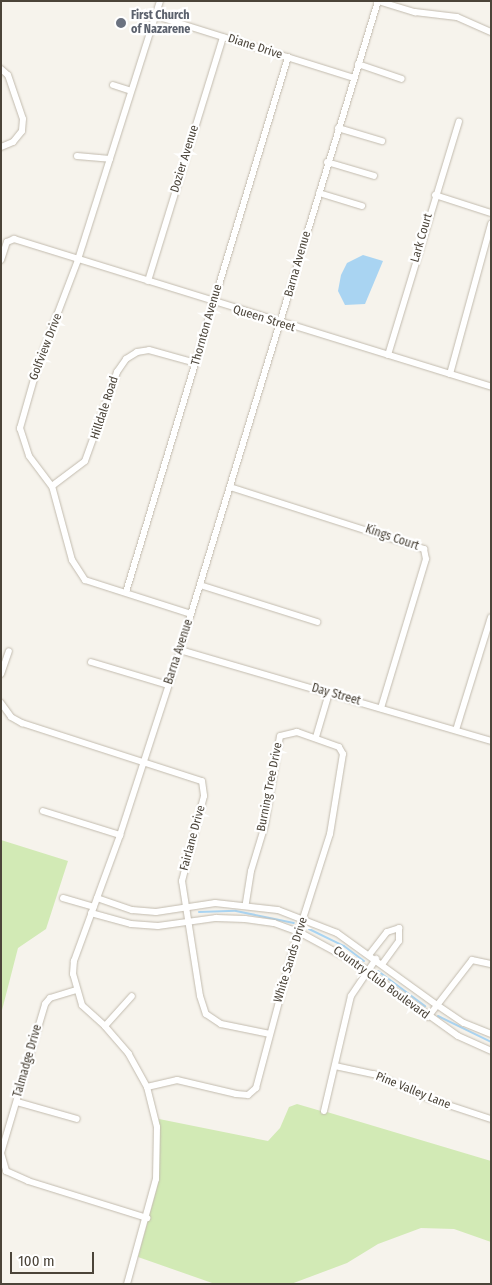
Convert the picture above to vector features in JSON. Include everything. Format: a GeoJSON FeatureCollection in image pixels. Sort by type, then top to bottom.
{"type":"FeatureCollection","features":[{"type":"Feature","properties":{"kind":"street","name":"Golfview Drive"},"geometry":{"type":"LineString","coordinates":[[160,1],[78,260],[38,365],[21,422],[24,446],[52,486],[72,560],[85,580],[191,614]]}},
{"type":"Feature","properties":{"kind":"street"},"geometry":{"type":"LineString","coordinates":[[378,1],[414,12],[457,17],[491,32]]}},
{"type":"Feature","properties":{"kind":"street","name":"Barna Avenue"},"geometry":{"type":"LineString","coordinates":[[127,1284],[147,1218],[158,1163],[157,1127],[147,1087],[128,1054],[105,1026],[82,1005],[76,990],[74,961],[120,835],[180,650],[281,324],[327,162],[378,1]]}},
{"type":"Feature","properties":{"kind":"street","name":"Diane Drive"},"geometry":{"type":"LineString","coordinates":[[156,16],[354,78]]}},
{"type":"Feature","properties":{"kind":"street","name":"Dozier Avenue"},"geometry":{"type":"LineString","coordinates":[[148,281],[223,37]]}},
{"type":"Feature","properties":{"kind":"street","name":"Thornton Avenue"},"geometry":{"type":"LineString","coordinates":[[126,592],[288,57]]}},
{"type":"Feature","properties":{"kind":"street"},"geometry":{"type":"LineString","coordinates":[[358,64],[402,79]]}},
{"type":"Feature","properties":{"kind":"street"},"geometry":{"type":"LineString","coordinates":[[1,70],[8,75],[23,119],[22,131],[13,142],[1,147]]}},
{"type":"Feature","properties":{"kind":"street"},"geometry":{"type":"LineString","coordinates":[[114,85],[131,91]]}},
{"type":"Feature","properties":{"kind":"street","name":"Lark Court"},"geometry":{"type":"LineString","coordinates":[[388,355],[435,195],[459,122]]}},
{"type":"Feature","properties":{"kind":"street"},"geometry":{"type":"LineString","coordinates":[[338,128],[382,141]]}},
{"type":"Feature","properties":{"kind":"street"},"geometry":{"type":"LineString","coordinates":[[77,156],[110,159]]}},
{"type":"Feature","properties":{"kind":"street"},"geometry":{"type":"LineString","coordinates":[[327,162],[374,176]]}},
{"type":"Feature","properties":{"kind":"street"},"geometry":{"type":"LineString","coordinates":[[318,192],[362,206]]}},
{"type":"Feature","properties":{"kind":"street"},"geometry":{"type":"LineString","coordinates":[[435,195],[491,213]]}},
{"type":"Feature","properties":{"kind":"street"},"geometry":{"type":"LineString","coordinates":[[450,374],[491,224]]}},
{"type":"Feature","properties":{"kind":"street","name":"Queen Street"},"geometry":{"type":"LineString","coordinates":[[1,260],[10,240],[491,387]]}},
{"type":"Feature","properties":{"kind":"street","name":"Hilldale Road"},"geometry":{"type":"LineString","coordinates":[[52,486],[86,461],[117,372],[126,359],[137,352],[149,350],[196,363]]}},
{"type":"Feature","properties":{"kind":"street","name":"Kings Court"},"geometry":{"type":"LineString","coordinates":[[230,487],[424,548],[426,559],[381,708]]}},
{"type":"Feature","properties":{"kind":"street"},"geometry":{"type":"LineString","coordinates":[[200,584],[318,622]]}},
{"type":"Feature","properties":{"kind":"street"},"geometry":{"type":"LineString","coordinates":[[456,730],[491,617]]}},
{"type":"Feature","properties":{"kind":"street","name":"Day Street"},"geometry":{"type":"LineString","coordinates":[[180,650],[491,741]]}},
{"type":"Feature","properties":{"kind":"street"},"geometry":{"type":"LineString","coordinates":[[1,674],[9,651]]}},
{"type":"Feature","properties":{"kind":"street"},"geometry":{"type":"LineString","coordinates":[[90,662],[168,686]]}},
{"type":"Feature","properties":{"kind":"street"},"geometry":{"type":"LineString","coordinates":[[316,737],[329,693]]}},
{"type":"Feature","properties":{"kind":"street","name":"Fairlane Drive"},"geometry":{"type":"LineString","coordinates":[[1,703],[11,717],[22,723],[194,777],[203,784],[204,796],[184,866],[184,907],[206,1014],[221,1024],[270,1034]]}},
{"type":"Feature","properties":{"kind":"street","name":"Burning Tree Drive"},"geometry":{"type":"LineString","coordinates":[[246,904],[251,871],[265,825],[280,736],[297,732],[316,737]]}},
{"type":"Feature","properties":{"kind":"street","name":"White Sands Drive"},"geometry":{"type":"LineString","coordinates":[[147,1087],[177,1080],[248,1095],[256,1088],[299,932],[330,834],[343,754],[339,747],[316,737]]}},
{"type":"Feature","properties":{"kind":"street"},"geometry":{"type":"LineString","coordinates":[[43,811],[120,835]]}},
{"type":"Feature","properties":{"kind":"street","name":"Country Club Boulevard"},"geometry":{"type":"LineString","coordinates":[[63,898],[131,924],[158,926],[186,921],[245,919],[274,923],[299,932],[367,970],[428,1017],[458,1036],[491,1050]]}},
{"type":"Feature","properties":{"kind":"street","name":"Country Club Boulevard"},"geometry":{"type":"LineString","coordinates":[[97,898],[132,910],[156,912],[184,907],[246,904],[303,919],[337,933],[464,1023],[491,1034]]}},
{"type":"Feature","properties":{"kind":"street"},"geometry":{"type":"LineString","coordinates":[[369,955],[387,932],[399,928],[399,940],[382,964]]}},
{"type":"Feature","properties":{"kind":"street"},"geometry":{"type":"LineString","coordinates":[[324,1112],[351,996],[367,970],[376,960]]}},
{"type":"Feature","properties":{"kind":"street"},"geometry":{"type":"LineString","coordinates":[[428,1017],[472,960],[491,964]]}},
{"type":"Feature","properties":{"kind":"street","name":"Talmadge Drive"},"geometry":{"type":"LineString","coordinates":[[76,990],[50,998],[45,1004],[1,1153],[6,1171],[28,1181],[147,1218]]}},
{"type":"Feature","properties":{"kind":"street"},"geometry":{"type":"LineString","coordinates":[[105,1026],[132,996]]}},
{"type":"Feature","properties":{"kind":"street","name":"Pine Valley Lane"},"geometry":{"type":"LineString","coordinates":[[335,1066],[374,1074],[430,1099],[491,1119]]}},
{"type":"Feature","properties":{"kind":"street"},"geometry":{"type":"LineString","coordinates":[[17,1102],[77,1119]]}},
{"type":"Feature","properties":{"kind":"green space"},"geometry":{"type":"Polygon","coordinates":[[[1,840],[68,861],[46,929],[18,948],[1,1014],[1,840]]]}},
{"type":"Feature","properties":{"kind":"green space"},"geometry":{"type":"Polygon","coordinates":[[[297,1104],[321,1111],[321,1114],[327,1112],[491,1161],[491,1242],[454,1229],[421,1228],[378,1244],[347,1263],[291,1284],[215,1284],[138,1257],[159,1180],[159,1119],[268,1141],[280,1128],[289,1107],[297,1104]]]}},
{"type":"Feature","properties":{"kind":"water"},"geometry":{"type":"Polygon","coordinates":[[[363,255],[383,261],[365,304],[345,305],[338,291],[341,275],[347,263],[363,255]]]}},
{"type":"Feature","properties":{"kind":"waterway"},"geometry":{"type":"LineString","coordinates":[[199,912],[236,911],[294,923]]}},
{"type":"Feature","properties":{"kind":"waterway"},"geometry":{"type":"LineString","coordinates":[[309,929],[344,946],[364,961]]}},
{"type":"Feature","properties":{"kind":"waterway"},"geometry":{"type":"LineString","coordinates":[[378,971],[425,1006]]}},
{"type":"Feature","properties":{"kind":"waterway"},"geometry":{"type":"LineString","coordinates":[[438,1016],[491,1042]]}},
{"type":"Feature","properties":{"kind":"place","name":"First Church of Nazarene"},"geometry":{"type":"Point","coordinates":[121,23]}}]}
